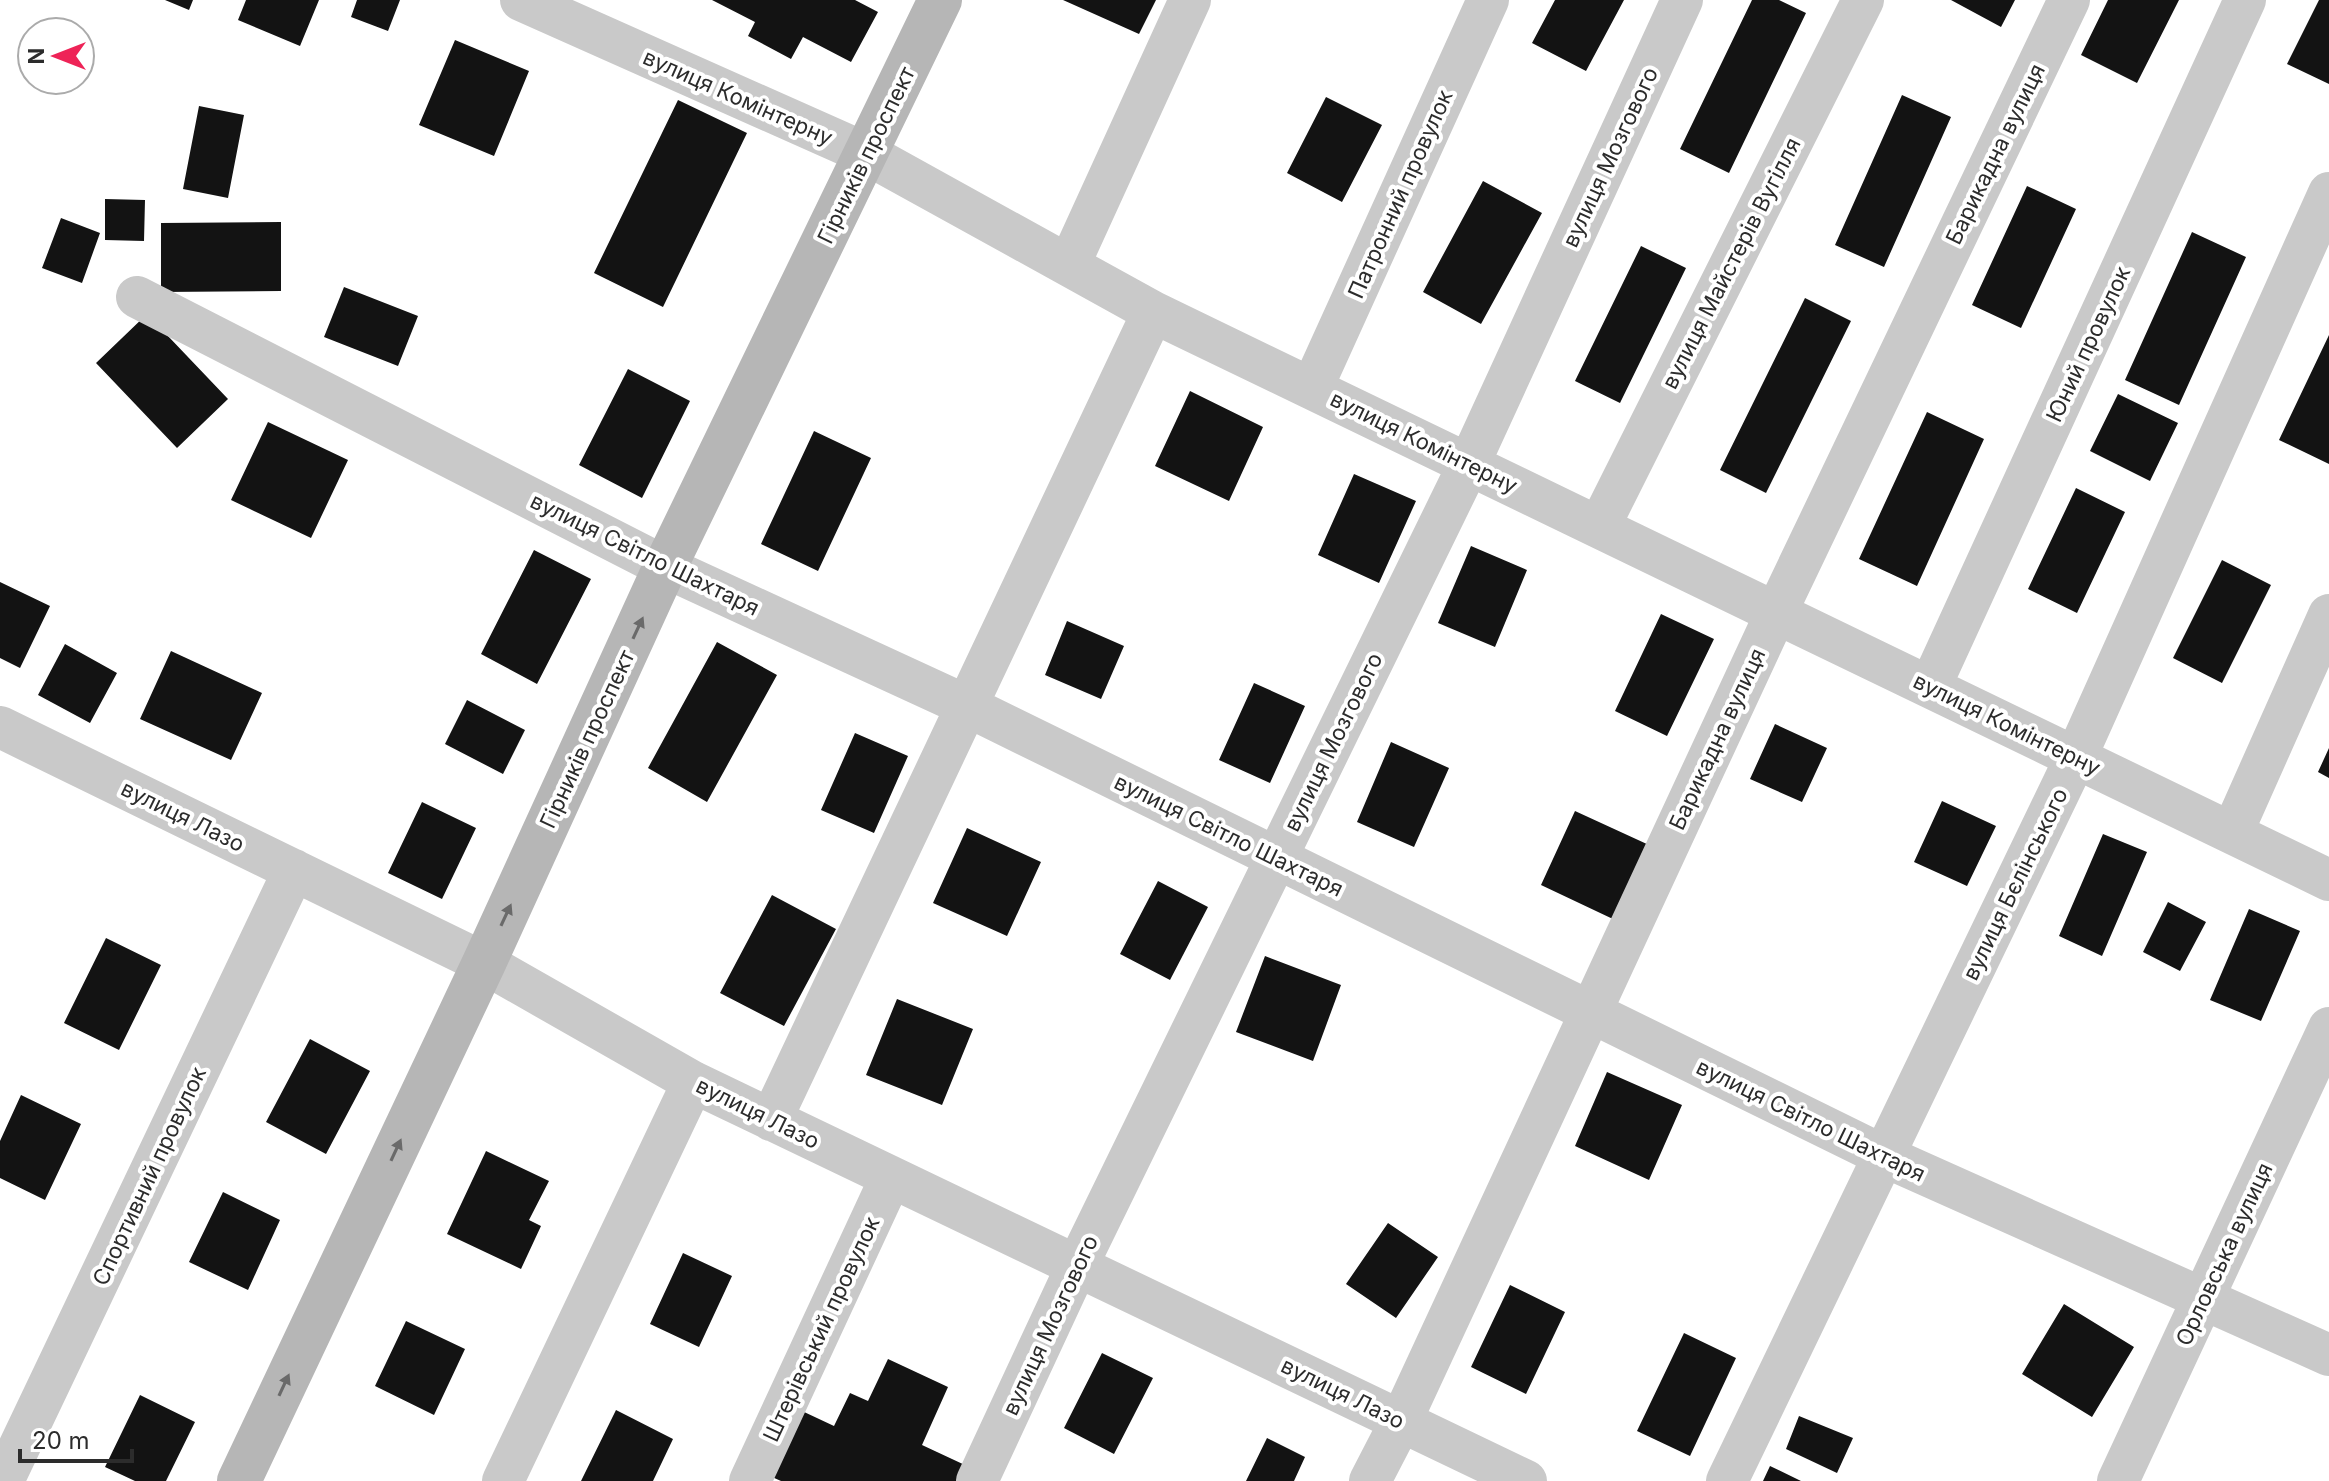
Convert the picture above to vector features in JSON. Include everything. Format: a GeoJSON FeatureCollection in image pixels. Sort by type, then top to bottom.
{"type":"FeatureCollection","features":[{"type":"Feature","properties":{"kind":"main road","name":"Гірників проспект"},"geometry":{"type":"LineString","coordinates":[[239,1481],[484,963],[665,567],[940,0]]}},
{"type":"Feature","properties":{"kind":"street","name":"вулиця Комінтерну"},"geometry":{"type":"LineString","coordinates":[[521,0],[867,154],[1153,312],[2329,880]]}},
{"type":"Feature","properties":{"kind":"street"},"geometry":{"type":"LineString","coordinates":[[1069,265],[1190,0]]}},
{"type":"Feature","properties":{"kind":"street","name":"Патронний провулок"},"geometry":{"type":"LineString","coordinates":[[1312,388],[1488,0]]}},
{"type":"Feature","properties":{"kind":"street","name":"вулиця Мозгового"},"geometry":{"type":"LineString","coordinates":[[977,1481],[1077,1266],[1469,464],[1682,0]]}},
{"type":"Feature","properties":{"kind":"street","name":"вулиця Майстерів Вугілля"},"geometry":{"type":"LineString","coordinates":[[1599,527],[1863,0]]}},
{"type":"Feature","properties":{"kind":"street","name":"Барикадна вулиця"},"geometry":{"type":"LineString","coordinates":[[1370,1481],[1401,1421],[1776,613],[2069,0]]}},
{"type":"Feature","properties":{"kind":"street","name":"Юний провулок"},"geometry":{"type":"LineString","coordinates":[[1930,687],[2245,0]]}},
{"type":"Feature","properties":{"kind":"street","name":"вулиця Бєлінського"},"geometry":{"type":"LineString","coordinates":[[1727,1481],[2076,757],[2329,193]]}},
{"type":"Feature","properties":{"kind":"street","name":"вулиця Світло Шахтаря"},"geometry":{"type":"LineString","coordinates":[[137,297],[665,567],[967,706],[1884,1156],[2329,1355]]}},
{"type":"Feature","properties":{"kind":"street"},"geometry":{"type":"LineString","coordinates":[[771,1120],[1153,312]]}},
{"type":"Feature","properties":{"kind":"street"},"geometry":{"type":"LineString","coordinates":[[2232,833],[2329,615]]}},
{"type":"Feature","properties":{"kind":"street","name":"вулиця Лазо"},"geometry":{"type":"LineString","coordinates":[[0,727],[484,963],[693,1082],[1526,1481]]}},
{"type":"Feature","properties":{"kind":"street","name":"Спортивний провулок"},"geometry":{"type":"LineString","coordinates":[[3,1481],[294,870]]}},
{"type":"Feature","properties":{"kind":"street","name":"Орловська вулиця"},"geometry":{"type":"LineString","coordinates":[[2118,1481],[2329,1028]]}},
{"type":"Feature","properties":{"kind":"street"},"geometry":{"type":"LineString","coordinates":[[503,1481],[693,1082]]}},
{"type":"Feature","properties":{"kind":"street","name":"Штерівський провулок"},"geometry":{"type":"LineString","coordinates":[[750,1481],[891,1177]]}},
{"type":"Feature","properties":{"kind":"building"},"geometry":{"type":"Polygon","coordinates":[[[165,0],[193,0],[189,10],[165,0]]]}},
{"type":"Feature","properties":{"kind":"building"},"geometry":{"type":"Polygon","coordinates":[[[246,0],[319,0],[300,46],[238,20],[246,0]]]}},
{"type":"Feature","properties":{"kind":"building"},"geometry":{"type":"Polygon","coordinates":[[[357,0],[400,0],[388,31],[351,17],[357,0]]]}},
{"type":"Feature","properties":{"kind":"building"},"geometry":{"type":"Polygon","coordinates":[[[712,0],[855,0],[878,12],[851,62],[803,37],[791,59],[748,36],[755,22],[712,0]]]}},
{"type":"Feature","properties":{"kind":"building"},"geometry":{"type":"Polygon","coordinates":[[[1063,0],[1156,0],[1139,34],[1063,0]]]}},
{"type":"Feature","properties":{"kind":"building"},"geometry":{"type":"Polygon","coordinates":[[[1555,0],[1624,0],[1586,71],[1532,43],[1555,0]]]}},
{"type":"Feature","properties":{"kind":"building"},"geometry":{"type":"Polygon","coordinates":[[[1752,0],[1779,0],[1806,13],[1729,173],[1680,149],[1752,0]]]}},
{"type":"Feature","properties":{"kind":"building"},"geometry":{"type":"Polygon","coordinates":[[[1951,0],[2015,0],[2001,27],[1951,0]]]}},
{"type":"Feature","properties":{"kind":"building"},"geometry":{"type":"Polygon","coordinates":[[[2108,0],[2179,0],[2137,83],[2081,55],[2108,0]]]}},
{"type":"Feature","properties":{"kind":"building"},"geometry":{"type":"Polygon","coordinates":[[[2319,0],[2329,0],[2329,84],[2287,64],[2319,0]]]}},
{"type":"Feature","properties":{"kind":"building"},"geometry":{"type":"Polygon","coordinates":[[[455,40],[529,71],[494,156],[419,125],[455,40]]]}},
{"type":"Feature","properties":{"kind":"building"},"geometry":{"type":"Polygon","coordinates":[[[1902,95],[1951,117],[1884,267],[1835,245],[1902,95]]]}},
{"type":"Feature","properties":{"kind":"building"},"geometry":{"type":"Polygon","coordinates":[[[1326,97],[1382,125],[1342,202],[1287,173],[1326,97]]]}},
{"type":"Feature","properties":{"kind":"building"},"geometry":{"type":"Polygon","coordinates":[[[678,100],[747,133],[663,307],[594,273],[678,100]]]}},
{"type":"Feature","properties":{"kind":"building"},"geometry":{"type":"Polygon","coordinates":[[[199,106],[244,115],[228,198],[183,189],[199,106]]]}},
{"type":"Feature","properties":{"kind":"building"},"geometry":{"type":"Polygon","coordinates":[[[1483,181],[1542,213],[1481,324],[1423,292],[1483,181]]]}},
{"type":"Feature","properties":{"kind":"building"},"geometry":{"type":"Polygon","coordinates":[[[2027,186],[2076,209],[2021,328],[1972,305],[2027,186]]]}},
{"type":"Feature","properties":{"kind":"building"},"geometry":{"type":"Polygon","coordinates":[[[105,199],[145,200],[144,241],[105,240],[105,199]]]}},
{"type":"Feature","properties":{"kind":"building"},"geometry":{"type":"Polygon","coordinates":[[[61,218],[100,233],[82,283],[42,268],[61,218]]]}},
{"type":"Feature","properties":{"kind":"building"},"geometry":{"type":"Polygon","coordinates":[[[281,222],[281,291],[161,292],[161,223],[281,222]]]}},
{"type":"Feature","properties":{"kind":"building"},"geometry":{"type":"Polygon","coordinates":[[[2192,232],[2246,257],[2179,405],[2125,380],[2192,232]]]}},
{"type":"Feature","properties":{"kind":"building"},"geometry":{"type":"Polygon","coordinates":[[[1641,246],[1686,268],[1620,403],[1575,381],[1641,246]]]}},
{"type":"Feature","properties":{"kind":"building"},"geometry":{"type":"Polygon","coordinates":[[[344,287],[418,316],[398,366],[324,337],[344,287]]]}},
{"type":"Feature","properties":{"kind":"building"},"geometry":{"type":"Polygon","coordinates":[[[1805,298],[1851,321],[1766,493],[1720,470],[1805,298]]]}},
{"type":"Feature","properties":{"kind":"building"},"geometry":{"type":"Polygon","coordinates":[[[147,314],[228,399],[177,448],[96,363],[147,314]]]}},
{"type":"Feature","properties":{"kind":"building"},"geometry":{"type":"Polygon","coordinates":[[[2329,335],[2329,464],[2279,440],[2329,335]]]}},
{"type":"Feature","properties":{"kind":"building"},"geometry":{"type":"Polygon","coordinates":[[[628,369],[690,401],[642,498],[579,465],[628,369]]]}},
{"type":"Feature","properties":{"kind":"building"},"geometry":{"type":"Polygon","coordinates":[[[1190,391],[1263,427],[1229,501],[1155,466],[1190,391]]]}},
{"type":"Feature","properties":{"kind":"building"},"geometry":{"type":"Polygon","coordinates":[[[2118,394],[2178,423],[2150,481],[2090,451],[2118,394]]]}},
{"type":"Feature","properties":{"kind":"building"},"geometry":{"type":"Polygon","coordinates":[[[1927,412],[1984,439],[1917,586],[1859,559],[1927,412]]]}},
{"type":"Feature","properties":{"kind":"building"},"geometry":{"type":"Polygon","coordinates":[[[268,422],[348,460],[311,538],[231,500],[268,422]]]}},
{"type":"Feature","properties":{"kind":"building"},"geometry":{"type":"Polygon","coordinates":[[[814,431],[871,458],[818,571],[761,544],[814,431]]]}},
{"type":"Feature","properties":{"kind":"building"},"geometry":{"type":"Polygon","coordinates":[[[1354,474],[1416,501],[1379,583],[1318,555],[1354,474]]]}},
{"type":"Feature","properties":{"kind":"building"},"geometry":{"type":"Polygon","coordinates":[[[2076,488],[2125,512],[2077,613],[2028,589],[2076,488]]]}},
{"type":"Feature","properties":{"kind":"building"},"geometry":{"type":"Polygon","coordinates":[[[1471,546],[1527,570],[1495,647],[1438,623],[1471,546]]]}},
{"type":"Feature","properties":{"kind":"building"},"geometry":{"type":"Polygon","coordinates":[[[534,550],[591,579],[537,684],[481,654],[534,550]]]}},
{"type":"Feature","properties":{"kind":"building"},"geometry":{"type":"Polygon","coordinates":[[[2222,560],[2271,585],[2222,683],[2173,658],[2222,560]]]}},
{"type":"Feature","properties":{"kind":"building"},"geometry":{"type":"Polygon","coordinates":[[[0,582],[50,606],[20,668],[0,658],[0,582]]]}},
{"type":"Feature","properties":{"kind":"building"},"geometry":{"type":"Polygon","coordinates":[[[1661,614],[1714,639],[1667,736],[1615,711],[1661,614]]]}},
{"type":"Feature","properties":{"kind":"building"},"geometry":{"type":"Polygon","coordinates":[[[1067,621],[1124,646],[1101,699],[1045,675],[1067,621]]]}},
{"type":"Feature","properties":{"kind":"building"},"geometry":{"type":"Polygon","coordinates":[[[717,642],[777,675],[707,802],[648,768],[717,642]]]}},
{"type":"Feature","properties":{"kind":"building"},"geometry":{"type":"Polygon","coordinates":[[[65,644],[117,673],[90,723],[38,695],[65,644]]]}},
{"type":"Feature","properties":{"kind":"building"},"geometry":{"type":"Polygon","coordinates":[[[171,651],[262,693],[231,760],[140,719],[171,651]]]}},
{"type":"Feature","properties":{"kind":"building"},"geometry":{"type":"Polygon","coordinates":[[[1254,683],[1305,706],[1270,783],[1219,760],[1254,683]]]}},
{"type":"Feature","properties":{"kind":"building"},"geometry":{"type":"Polygon","coordinates":[[[467,700],[525,730],[503,774],[445,744],[467,700]]]}},
{"type":"Feature","properties":{"kind":"building"},"geometry":{"type":"Polygon","coordinates":[[[1775,724],[1827,748],[1802,802],[1750,779],[1775,724]]]}},
{"type":"Feature","properties":{"kind":"building"},"geometry":{"type":"Polygon","coordinates":[[[855,733],[908,756],[874,833],[821,810],[855,733]]]}},
{"type":"Feature","properties":{"kind":"building"},"geometry":{"type":"Polygon","coordinates":[[[1391,742],[1449,768],[1414,847],[1357,822],[1391,742]]]}},
{"type":"Feature","properties":{"kind":"building"},"geometry":{"type":"Polygon","coordinates":[[[2329,748],[2329,778],[2318,772],[2329,748]]]}},
{"type":"Feature","properties":{"kind":"building"},"geometry":{"type":"Polygon","coordinates":[[[1942,801],[1996,826],[1967,886],[1914,862],[1942,801]]]}},
{"type":"Feature","properties":{"kind":"building"},"geometry":{"type":"Polygon","coordinates":[[[422,802],[476,828],[442,899],[388,873],[422,802]]]}},
{"type":"Feature","properties":{"kind":"building"},"geometry":{"type":"Polygon","coordinates":[[[1575,811],[1649,845],[1615,920],[1541,885],[1575,811]]]}},
{"type":"Feature","properties":{"kind":"building"},"geometry":{"type":"Polygon","coordinates":[[[967,828],[1041,862],[1007,936],[933,903],[967,828]]]}},
{"type":"Feature","properties":{"kind":"building"},"geometry":{"type":"Polygon","coordinates":[[[2103,834],[2147,852],[2102,956],[2059,936],[2103,834]]]}},
{"type":"Feature","properties":{"kind":"building"},"geometry":{"type":"Polygon","coordinates":[[[1158,881],[1208,907],[1170,980],[1120,954],[1158,881]]]}},
{"type":"Feature","properties":{"kind":"building"},"geometry":{"type":"Polygon","coordinates":[[[772,895],[836,929],[784,1026],[720,993],[772,895]]]}},
{"type":"Feature","properties":{"kind":"building"},"geometry":{"type":"Polygon","coordinates":[[[2168,902],[2206,922],[2180,971],[2143,952],[2168,902]]]}},
{"type":"Feature","properties":{"kind":"building"},"geometry":{"type":"Polygon","coordinates":[[[2249,909],[2300,931],[2261,1021],[2210,1000],[2249,909]]]}},
{"type":"Feature","properties":{"kind":"building"},"geometry":{"type":"Polygon","coordinates":[[[106,938],[161,965],[119,1050],[64,1023],[106,938]]]}},
{"type":"Feature","properties":{"kind":"building"},"geometry":{"type":"Polygon","coordinates":[[[1265,956],[1341,985],[1313,1061],[1236,1032],[1265,956]]]}},
{"type":"Feature","properties":{"kind":"building"},"geometry":{"type":"Polygon","coordinates":[[[897,999],[973,1029],[942,1105],[866,1075],[897,999]]]}},
{"type":"Feature","properties":{"kind":"building"},"geometry":{"type":"Polygon","coordinates":[[[310,1039],[370,1071],[326,1154],[266,1122],[310,1039]]]}},
{"type":"Feature","properties":{"kind":"building"},"geometry":{"type":"Polygon","coordinates":[[[1607,1072],[1682,1105],[1649,1180],[1575,1146],[1607,1072]]]}},
{"type":"Feature","properties":{"kind":"building"},"geometry":{"type":"Polygon","coordinates":[[[21,1095],[81,1124],[45,1200],[0,1178],[0,1141],[21,1095]]]}},
{"type":"Feature","properties":{"kind":"building"},"geometry":{"type":"Polygon","coordinates":[[[486,1151],[549,1181],[529,1220],[541,1226],[521,1269],[447,1234],[486,1151]]]}},
{"type":"Feature","properties":{"kind":"building"},"geometry":{"type":"Polygon","coordinates":[[[223,1192],[280,1220],[248,1290],[189,1262],[223,1192]]]}},
{"type":"Feature","properties":{"kind":"building"},"geometry":{"type":"Polygon","coordinates":[[[1388,1223],[1438,1257],[1396,1318],[1346,1284],[1388,1223]]]}},
{"type":"Feature","properties":{"kind":"building"},"geometry":{"type":"Polygon","coordinates":[[[683,1253],[732,1276],[699,1347],[650,1324],[683,1253]]]}},
{"type":"Feature","properties":{"kind":"building"},"geometry":{"type":"Polygon","coordinates":[[[1510,1285],[1565,1312],[1526,1394],[1471,1367],[1510,1285]]]}},
{"type":"Feature","properties":{"kind":"building"},"geometry":{"type":"Polygon","coordinates":[[[2064,1304],[2134,1347],[2092,1417],[2022,1374],[2064,1304]]]}},
{"type":"Feature","properties":{"kind":"building"},"geometry":{"type":"Polygon","coordinates":[[[406,1321],[465,1349],[434,1415],[375,1386],[406,1321]]]}},
{"type":"Feature","properties":{"kind":"building"},"geometry":{"type":"Polygon","coordinates":[[[1684,1333],[1736,1358],[1690,1456],[1637,1431],[1684,1333]]]}},
{"type":"Feature","properties":{"kind":"building"},"geometry":{"type":"Polygon","coordinates":[[[1102,1353],[1153,1378],[1114,1454],[1064,1428],[1102,1353]]]}},
{"type":"Feature","properties":{"kind":"building"},"geometry":{"type":"Polygon","coordinates":[[[888,1359],[948,1387],[922,1445],[967,1466],[959,1481],[781,1481],[772,1477],[802,1411],[834,1426],[850,1393],[868,1401],[888,1359]]]}},
{"type":"Feature","properties":{"kind":"building"},"geometry":{"type":"Polygon","coordinates":[[[140,1395],[195,1422],[166,1481],[135,1481],[105,1467],[140,1395]]]}},
{"type":"Feature","properties":{"kind":"building"},"geometry":{"type":"Polygon","coordinates":[[[616,1410],[673,1439],[653,1481],[581,1481],[616,1410]]]}},
{"type":"Feature","properties":{"kind":"building"},"geometry":{"type":"Polygon","coordinates":[[[1799,1416],[1853,1438],[1837,1473],[1786,1449],[1799,1416]]]}},
{"type":"Feature","properties":{"kind":"building"},"geometry":{"type":"Polygon","coordinates":[[[1267,1438],[1305,1457],[1294,1481],[1246,1481],[1267,1438]]]}},
{"type":"Feature","properties":{"kind":"building"},"geometry":{"type":"Polygon","coordinates":[[[1770,1466],[1801,1481],[1763,1481],[1770,1466]]]}}]}
